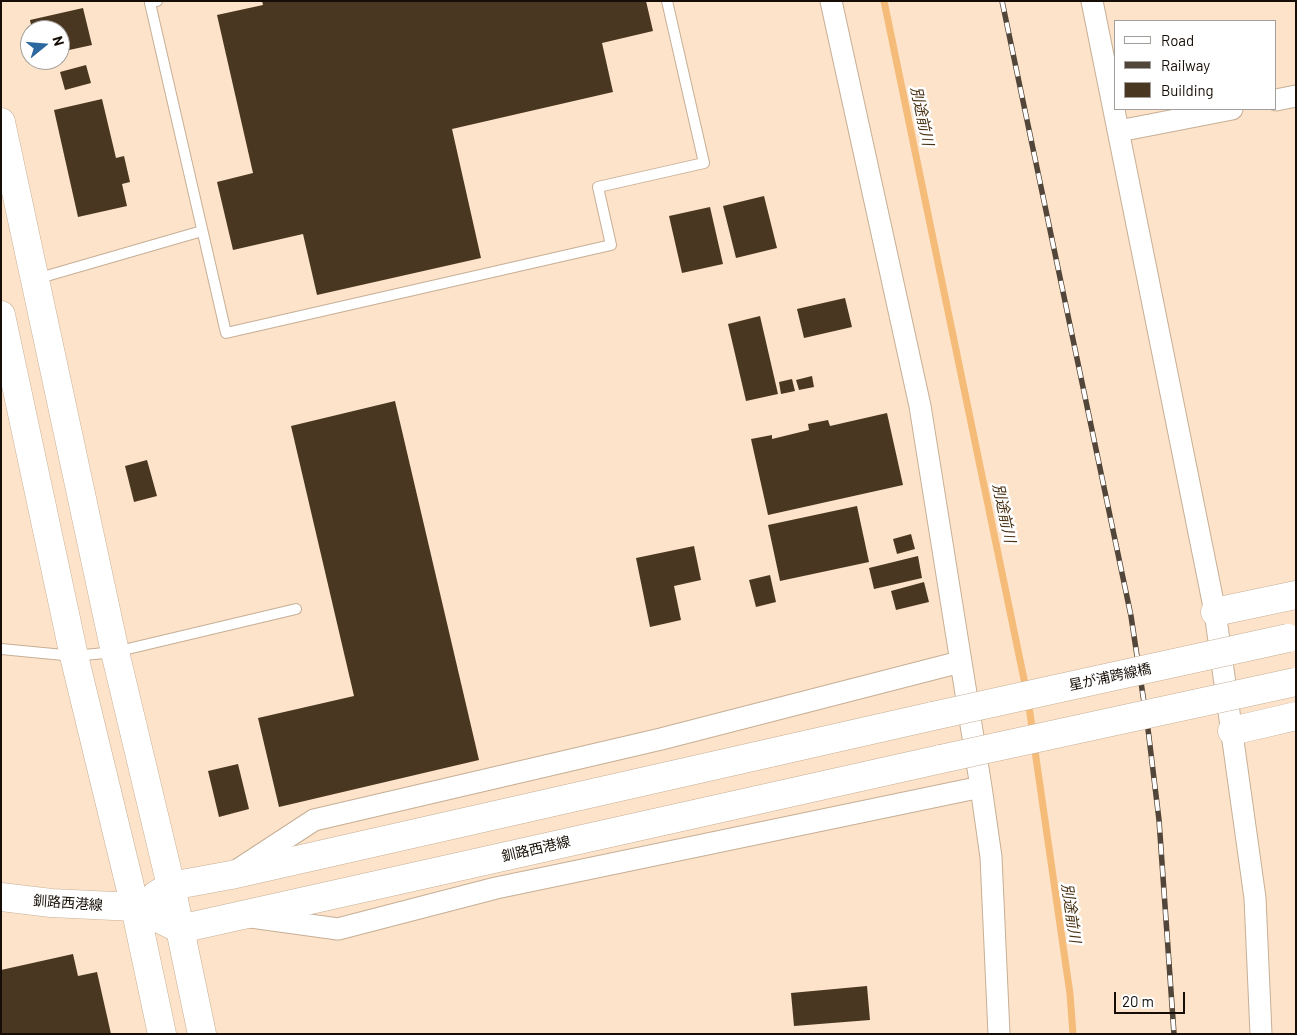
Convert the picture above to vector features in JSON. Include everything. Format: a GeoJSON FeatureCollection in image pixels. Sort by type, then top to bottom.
{"type":"FeatureCollection","features":[{"type":"Feature","properties":{"kind":"main road"},"geometry":{"type":"LineString","coordinates":[[1,122],[8,184],[35,280],[116,652],[171,886],[202,1034]]}},
{"type":"Feature","properties":{"kind":"main road"},"geometry":{"type":"LineString","coordinates":[[1,315],[74,656],[135,907],[162,1034]]}},
{"type":"Feature","properties":{"kind":"main road"},"geometry":{"type":"LineString","coordinates":[[1215,612],[1296,595]]}},
{"type":"Feature","properties":{"kind":"main road","name":"星が浦跨線橋"},"geometry":{"type":"LineString","coordinates":[[231,875],[932,716],[1292,637]]}},
{"type":"Feature","properties":{"kind":"main road","name":"釧路西港線"},"geometry":{"type":"LineString","coordinates":[[1,897],[50,903],[135,907],[180,929],[1295,682]]}},
{"type":"Feature","properties":{"kind":"main road"},"geometry":{"type":"LineString","coordinates":[[1232,731],[1296,716]]}},
{"type":"Feature","properties":{"kind":"main road"},"geometry":{"type":"LineString","coordinates":[[135,907],[171,886],[231,875]]}},
{"type":"Feature","properties":{"kind":"street"},"geometry":{"type":"LineString","coordinates":[[831,1],[920,406],[991,857],[1000,1034]]}},
{"type":"Feature","properties":{"kind":"street"},"geometry":{"type":"LineString","coordinates":[[1092,1],[1114,103]]}},
{"type":"Feature","properties":{"kind":"street"},"geometry":{"type":"LineString","coordinates":[[1277,100],[1296,96]]}},
{"type":"Feature","properties":{"kind":"street"},"geometry":{"type":"LineString","coordinates":[[1115,110],[1215,612],[1256,898],[1261,1034]]}},
{"type":"Feature","properties":{"kind":"street"},"geometry":{"type":"LineString","coordinates":[[1120,131],[1227,110]]}},
{"type":"Feature","properties":{"kind":"street"},"geometry":{"type":"LineString","coordinates":[[231,875],[314,820],[661,739],[960,662]]}},
{"type":"Feature","properties":{"kind":"street"},"geometry":{"type":"LineString","coordinates":[[238,916],[338,929],[496,888],[981,787]]}},
{"type":"Feature","properties":{"kind":"lane"},"geometry":{"type":"LineString","coordinates":[[157,1],[150,3],[226,333],[611,245],[598,187],[704,163],[667,1]]}},
{"type":"Feature","properties":{"kind":"lane"},"geometry":{"type":"LineString","coordinates":[[35,280],[202,231]]}},
{"type":"Feature","properties":{"kind":"lane"},"geometry":{"type":"LineString","coordinates":[[1,649],[74,656],[116,652],[296,609]]}},
{"type":"Feature","properties":{"kind":"building"},"geometry":{"type":"Polygon","coordinates":[[[262,1],[646,1],[653,31],[602,43],[613,92],[452,129],[481,258],[317,295],[303,234],[233,250],[217,182],[253,173],[217,15],[263,5],[262,1]]]}},
{"type":"Feature","properties":{"kind":"building"},"geometry":{"type":"Polygon","coordinates":[[[83,8],[92,45],[70,50],[70,20],[30,20],[83,8]]]}},
{"type":"Feature","properties":{"kind":"building"},"geometry":{"type":"Polygon","coordinates":[[[86,65],[91,83],[65,90],[60,72],[86,65]]]}},
{"type":"Feature","properties":{"kind":"building"},"geometry":{"type":"Polygon","coordinates":[[[102,99],[116,158],[124,156],[130,182],[122,184],[127,206],[78,217],[54,110],[102,99]]]}},
{"type":"Feature","properties":{"kind":"building"},"geometry":{"type":"Polygon","coordinates":[[[764,196],[777,248],[736,258],[723,206],[764,196]]]}},
{"type":"Feature","properties":{"kind":"building"},"geometry":{"type":"Polygon","coordinates":[[[710,207],[723,264],[682,273],[669,216],[710,207]]]}},
{"type":"Feature","properties":{"kind":"building"},"geometry":{"type":"Polygon","coordinates":[[[845,298],[852,327],[804,338],[797,309],[845,298]]]}},
{"type":"Feature","properties":{"kind":"building"},"geometry":{"type":"Polygon","coordinates":[[[760,316],[778,394],[746,401],[728,324],[760,316]]]}},
{"type":"Feature","properties":{"kind":"building"},"geometry":{"type":"Polygon","coordinates":[[[812,376],[814,387],[799,390],[796,380],[812,376]]]}},
{"type":"Feature","properties":{"kind":"building"},"geometry":{"type":"Polygon","coordinates":[[[792,379],[795,391],[781,394],[779,382],[792,379]]]}},
{"type":"Feature","properties":{"kind":"building"},"geometry":{"type":"Polygon","coordinates":[[[395,401],[479,760],[279,807],[258,718],[354,696],[291,426],[395,401]]]}},
{"type":"Feature","properties":{"kind":"building"},"geometry":{"type":"Polygon","coordinates":[[[887,413],[903,485],[768,515],[751,439],[772,435],[772,439],[809,430],[808,424],[828,420],[830,426],[887,413]]]}},
{"type":"Feature","properties":{"kind":"building"},"geometry":{"type":"Polygon","coordinates":[[[147,460],[157,496],[134,502],[125,466],[147,460]]]}},
{"type":"Feature","properties":{"kind":"building"},"geometry":{"type":"Polygon","coordinates":[[[857,506],[869,562],[780,581],[768,525],[857,506]]]}},
{"type":"Feature","properties":{"kind":"building"},"geometry":{"type":"Polygon","coordinates":[[[911,534],[915,549],[897,554],[893,539],[911,534]]]}},
{"type":"Feature","properties":{"kind":"building"},"geometry":{"type":"Polygon","coordinates":[[[694,546],[701,580],[674,586],[681,620],[650,627],[636,558],[694,546]]]}},
{"type":"Feature","properties":{"kind":"building"},"geometry":{"type":"Polygon","coordinates":[[[918,556],[922,578],[874,589],[869,568],[918,556]]]}},
{"type":"Feature","properties":{"kind":"building"},"geometry":{"type":"Polygon","coordinates":[[[770,575],[776,602],[756,607],[749,580],[770,575]]]}},
{"type":"Feature","properties":{"kind":"building"},"geometry":{"type":"Polygon","coordinates":[[[924,582],[929,602],[896,610],[891,591],[924,582]]]}},
{"type":"Feature","properties":{"kind":"building"},"geometry":{"type":"Polygon","coordinates":[[[238,764],[249,809],[219,817],[208,771],[238,764]]]}},
{"type":"Feature","properties":{"kind":"building"},"geometry":{"type":"Polygon","coordinates":[[[73,954],[78,976],[97,972],[111,1034],[1,1034],[1,970],[73,954]]]}},
{"type":"Feature","properties":{"kind":"building"},"geometry":{"type":"Polygon","coordinates":[[[867,986],[870,1020],[794,1026],[791,993],[867,986]]]}},
{"type":"Feature","properties":{"kind":"waterway","name":"別途前川"},"geometry":{"type":"LineString","coordinates":[[884,1],[1026,689]]}},
{"type":"Feature","properties":{"kind":"waterway","name":"別途前川"},"geometry":{"type":"LineString","coordinates":[[1028,700],[1033,734]]}},
{"type":"Feature","properties":{"kind":"waterway","name":"別途前川"},"geometry":{"type":"LineString","coordinates":[[1034,744],[1070,994],[1073,1034]]}},
{"type":"Feature","properties":{"kind":"railway"},"geometry":{"type":"LineString","coordinates":[[1002,1],[1131,616],[1159,820],[1174,1034]]}}]}
